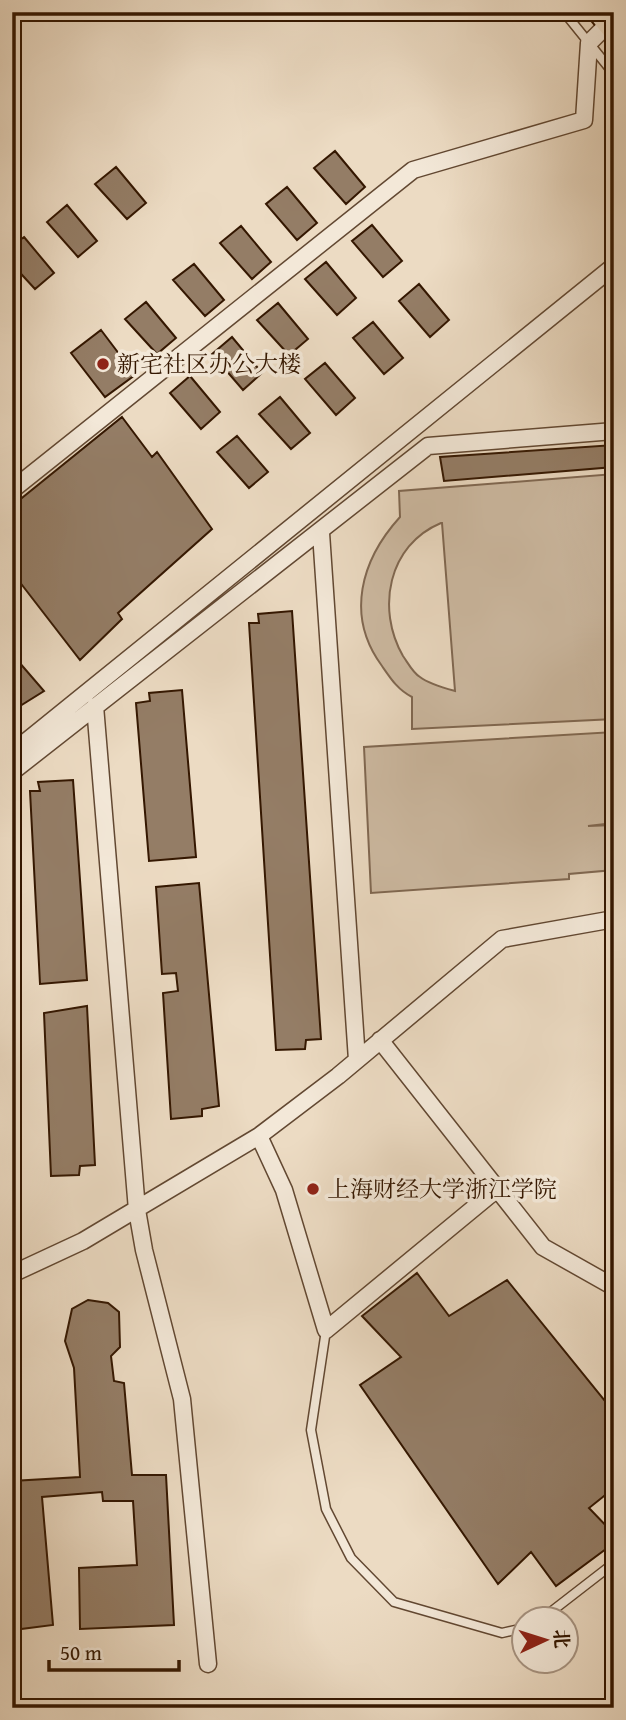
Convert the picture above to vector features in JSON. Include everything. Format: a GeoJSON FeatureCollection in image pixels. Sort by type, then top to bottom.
{"type":"FeatureCollection","features":[{"type":"Feature","properties":{"kind":"street"},"geometry":{"type":"LineString","coordinates":[[12,491],[413,170],[584,120],[589,43],[608,21]]}},
{"type":"Feature","properties":{"kind":"street"},"geometry":{"type":"LineString","coordinates":[[12,753],[614,266]]}},
{"type":"Feature","properties":{"kind":"street"},"geometry":{"type":"LineString","coordinates":[[12,772],[321,533],[428,446],[614,430]]}},
{"type":"Feature","properties":{"kind":"street"},"geometry":{"type":"LineString","coordinates":[[321,533],[356,1060]]}},
{"type":"Feature","properties":{"kind":"street"},"geometry":{"type":"LineString","coordinates":[[95,706],[137,1210],[144,1250],[182,1399],[208,1664]]}},
{"type":"Feature","properties":{"kind":"street"},"geometry":{"type":"LineString","coordinates":[[12,1274],[83,1241],[259,1136],[502,939],[614,919]]}},
{"type":"Feature","properties":{"kind":"street"},"geometry":{"type":"LineString","coordinates":[[380,1040],[543,1247],[614,1287]]}},
{"type":"Feature","properties":{"kind":"street"},"geometry":{"type":"LineString","coordinates":[[259,1136],[284,1191],[326,1330],[497,1189]]}},
{"type":"Feature","properties":{"kind":"lane"},"geometry":{"type":"LineString","coordinates":[[564,12],[614,74]]}},
{"type":"Feature","properties":{"kind":"lane"},"geometry":{"type":"LineString","coordinates":[[326,1330],[311,1430],[326,1509],[351,1558],[394,1602],[502,1633],[510,1631]]}},
{"type":"Feature","properties":{"kind":"lane"},"geometry":{"type":"LineString","coordinates":[[562,1604],[614,1563]]}},
{"type":"Feature","properties":{"kind":"shaded area"},"geometry":{"type":"Polygon","coordinates":[[[614,474],[614,719],[412,729],[412,697],[395,684],[371,647],[361,608],[367,570],[376,551],[400,517],[399,491],[614,474]],[[442,523],[423,533],[409,546],[399,562],[392,580],[390,618],[403,656],[415,673],[432,684],[455,691],[442,523]]]}},
{"type":"Feature","properties":{"kind":"shaded area"},"geometry":{"type":"Polygon","coordinates":[[[614,732],[614,823],[588,826],[614,825],[614,870],[569,874],[569,879],[371,893],[364,747],[614,732]]]}},
{"type":"Feature","properties":{"kind":"building"},"geometry":{"type":"Polygon","coordinates":[[[335,151],[365,187],[346,204],[314,168],[335,151]]]}},
{"type":"Feature","properties":{"kind":"building"},"geometry":{"type":"Polygon","coordinates":[[[116,167],[146,203],[127,219],[95,184],[116,167]]]}},
{"type":"Feature","properties":{"kind":"building"},"geometry":{"type":"Polygon","coordinates":[[[287,187],[317,223],[297,240],[266,204],[287,187]]]}},
{"type":"Feature","properties":{"kind":"building"},"geometry":{"type":"Polygon","coordinates":[[[67,205],[97,241],[78,257],[47,222],[67,205]]]}},
{"type":"Feature","properties":{"kind":"building"},"geometry":{"type":"Polygon","coordinates":[[[372,225],[402,261],[383,277],[352,241],[372,225]]]}},
{"type":"Feature","properties":{"kind":"building"},"geometry":{"type":"Polygon","coordinates":[[[241,226],[271,262],[252,279],[220,243],[241,226]]]}},
{"type":"Feature","properties":{"kind":"building"},"geometry":{"type":"Polygon","coordinates":[[[24,237],[54,273],[35,289],[12,264],[12,246],[24,237]]]}},
{"type":"Feature","properties":{"kind":"building"},"geometry":{"type":"Polygon","coordinates":[[[326,262],[356,298],[337,315],[305,279],[326,262]]]}},
{"type":"Feature","properties":{"kind":"building"},"geometry":{"type":"Polygon","coordinates":[[[194,264],[224,300],[205,316],[173,280],[194,264]]]}},
{"type":"Feature","properties":{"kind":"building"},"geometry":{"type":"Polygon","coordinates":[[[419,284],[449,320],[430,337],[399,301],[419,284]]]}},
{"type":"Feature","properties":{"kind":"building"},"geometry":{"type":"Polygon","coordinates":[[[146,302],[176,338],[157,354],[125,319],[146,302]]]}},
{"type":"Feature","properties":{"kind":"building"},"geometry":{"type":"Polygon","coordinates":[[[278,303],[308,339],[289,355],[257,320],[278,303]]]}},
{"type":"Feature","properties":{"kind":"building"},"geometry":{"type":"Polygon","coordinates":[[[373,322],[403,358],[384,374],[353,338],[373,322]]]}},
{"type":"Feature","properties":{"kind":"building","name":"新宅社区办公大楼"},"geometry":{"type":"Polygon","coordinates":[[[101,330],[135,375],[105,397],[71,353],[101,330]]]}},
{"type":"Feature","properties":{"kind":"building"},"geometry":{"type":"Polygon","coordinates":[[[232,337],[262,373],[243,390],[212,354],[232,337]]]}},
{"type":"Feature","properties":{"kind":"building"},"geometry":{"type":"Polygon","coordinates":[[[325,363],[355,398],[336,415],[305,379],[325,363]]]}},
{"type":"Feature","properties":{"kind":"building"},"geometry":{"type":"Polygon","coordinates":[[[190,376],[220,412],[201,429],[170,393],[190,376]]]}},
{"type":"Feature","properties":{"kind":"building"},"geometry":{"type":"Polygon","coordinates":[[[280,397],[310,433],[291,449],[259,414],[280,397]]]}},
{"type":"Feature","properties":{"kind":"building"},"geometry":{"type":"Polygon","coordinates":[[[122,417],[152,457],[157,452],[212,529],[118,613],[122,619],[80,660],[12,572],[12,506],[122,417]]]}},
{"type":"Feature","properties":{"kind":"building"},"geometry":{"type":"Polygon","coordinates":[[[237,436],[268,472],[249,488],[217,452],[237,436]]]}},
{"type":"Feature","properties":{"kind":"building"},"geometry":{"type":"Polygon","coordinates":[[[614,445],[614,467],[444,481],[440,457],[614,445]]]}},
{"type":"Feature","properties":{"kind":"building"},"geometry":{"type":"Polygon","coordinates":[[[292,611],[321,1039],[306,1040],[305,1049],[276,1050],[249,623],[259,623],[258,614],[292,611]]]}},
{"type":"Feature","properties":{"kind":"building"},"geometry":{"type":"Polygon","coordinates":[[[12,654],[44,691],[12,711],[12,654]]]}},
{"type":"Feature","properties":{"kind":"building"},"geometry":{"type":"Polygon","coordinates":[[[182,690],[196,857],[149,861],[136,703],[150,701],[149,693],[182,690]]]}},
{"type":"Feature","properties":{"kind":"building"},"geometry":{"type":"Polygon","coordinates":[[[73,780],[87,980],[40,984],[30,791],[40,791],[38,782],[73,780]]]}},
{"type":"Feature","properties":{"kind":"building"},"geometry":{"type":"Polygon","coordinates":[[[199,883],[219,1106],[202,1109],[202,1116],[171,1119],[163,993],[178,991],[176,973],[162,974],[156,887],[199,883]]]}},
{"type":"Feature","properties":{"kind":"building"},"geometry":{"type":"Polygon","coordinates":[[[87,1006],[95,1165],[80,1166],[79,1175],[51,1176],[44,1013],[87,1006]]]}},
{"type":"Feature","properties":{"kind":"building"},"geometry":{"type":"Polygon","coordinates":[[[417,1273],[449,1316],[507,1280],[614,1412],[614,1488],[589,1508],[614,1534],[614,1543],[556,1586],[531,1552],[498,1584],[360,1385],[401,1357],[362,1316],[417,1273]]]}},
{"type":"Feature","properties":{"kind":"building"},"geometry":{"type":"Polygon","coordinates":[[[88,1300],[108,1303],[119,1312],[120,1347],[111,1356],[114,1381],[124,1383],[132,1475],[166,1475],[174,1625],[80,1629],[79,1568],[137,1565],[133,1501],[103,1501],[102,1492],[42,1497],[53,1625],[13,1630],[12,1481],[80,1477],[74,1368],[65,1341],[72,1309],[88,1300]]]}},
{"type":"Feature","properties":{"kind":"place","name":"新宅社区办公大楼"},"geometry":{"type":"Point","coordinates":[103,364]}},
{"type":"Feature","properties":{"kind":"place","name":"上海财经大学浙江学院"},"geometry":{"type":"Point","coordinates":[313,1189]}}]}
